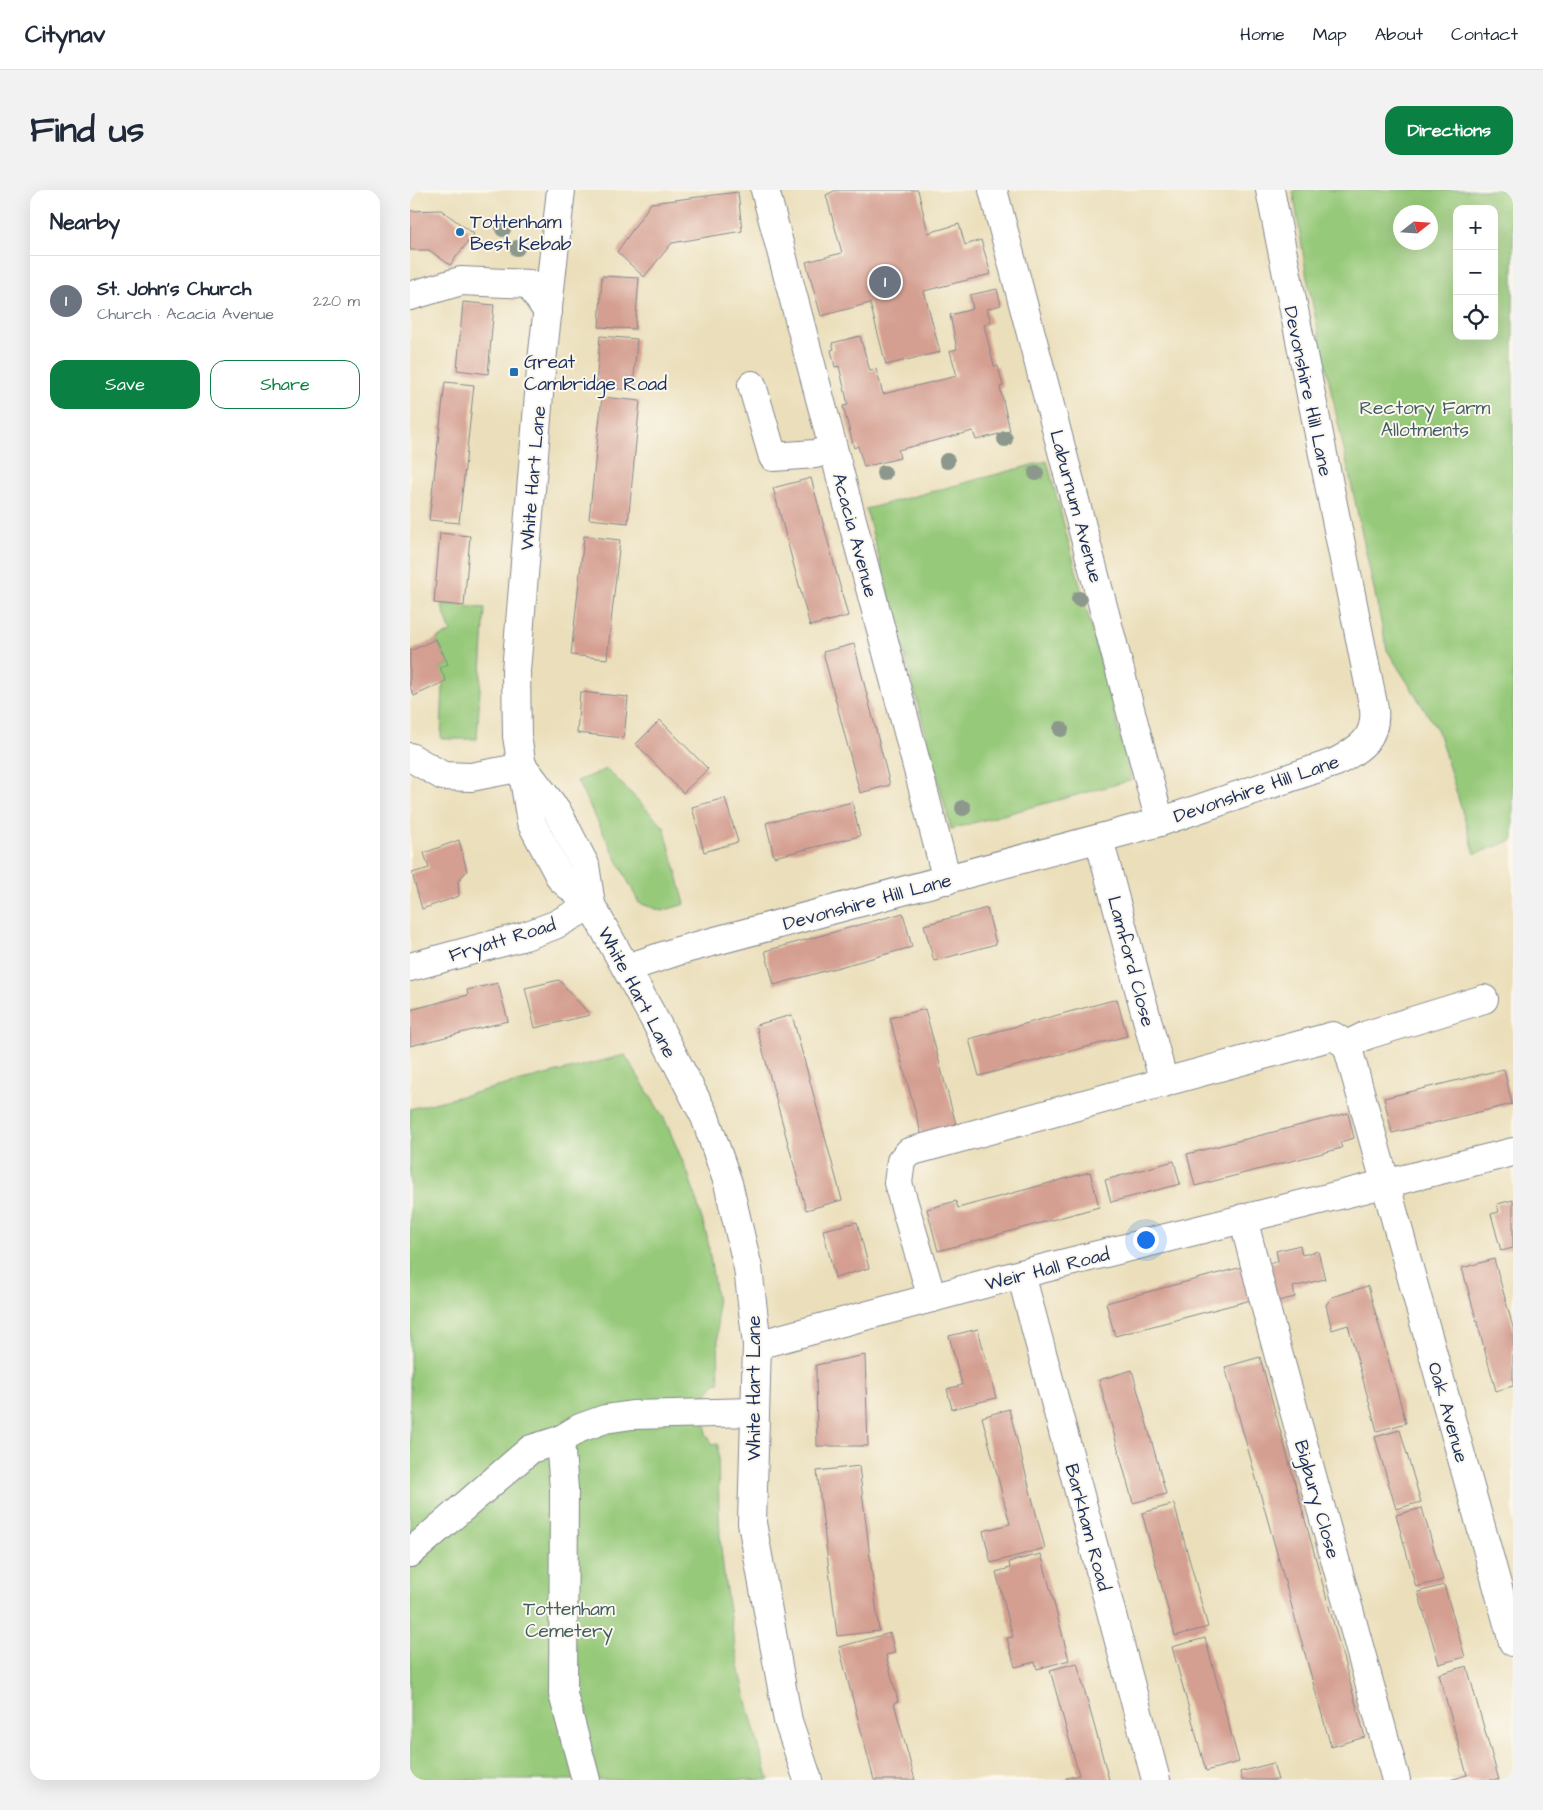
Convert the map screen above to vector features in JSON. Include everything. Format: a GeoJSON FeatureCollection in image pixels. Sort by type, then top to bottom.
{"type":"FeatureCollection","features":[{"type":"Feature","properties":{"kind":"street","name":"White Hart Lane"},"geometry":{"type":"LineString","coordinates":[[561,190],[548,312],[516,671],[517,736],[523,767],[557,810],[585,865],[591,905],[705,1117],[728,1183],[748,1268],[757,1345],[752,1523],[788,1721],[808,1780]]}},
{"type":"Feature","properties":{"kind":"street","name":"Acacia Avenue"},"geometry":{"type":"LineString","coordinates":[[765,190],[947,880]]}},
{"type":"Feature","properties":{"kind":"street","name":"Laburnum Avenue"},"geometry":{"type":"LineString","coordinates":[[993,190],[1160,822]]}},
{"type":"Feature","properties":{"kind":"street","name":"Devonshire Hill Lane"},"geometry":{"type":"LineString","coordinates":[[626,968],[678,951],[1160,822],[1336,762],[1362,746],[1371,734],[1375,721],[1270,190]]}},
{"type":"Feature","properties":{"kind":"street"},"geometry":{"type":"LineString","coordinates":[[410,296],[461,281],[529,284],[548,312]]}},
{"type":"Feature","properties":{"kind":"street"},"geometry":{"type":"LineString","coordinates":[[752,386],[773,457],[815,454],[834,449]]}},
{"type":"Feature","properties":{"kind":"street"},"geometry":{"type":"LineString","coordinates":[[410,757],[443,776],[471,777],[523,767]]}},
{"type":"Feature","properties":{"kind":"street","name":"Lamford Close"},"geometry":{"type":"LineString","coordinates":[[1098,839],[1164,1083]]}},
{"type":"Feature","properties":{"kind":"street","name":"Fryatt Road"},"geometry":{"type":"LineString","coordinates":[[410,967],[525,936],[555,925],[591,905]]}},
{"type":"Feature","properties":{"kind":"street"},"geometry":{"type":"LineString","coordinates":[[932,1298],[898,1183],[901,1161],[909,1152],[1164,1083],[1367,1034],[1484,999]]}},
{"type":"Feature","properties":{"kind":"street","name":"Oak Avenue"},"geometry":{"type":"LineString","coordinates":[[1340,1041],[1375,1150],[1513,1642]]}},
{"type":"Feature","properties":{"kind":"street","name":"Weir Hall Road"},"geometry":{"type":"LineString","coordinates":[[757,1345],[1021,1274],[1513,1152]]}},
{"type":"Feature","properties":{"kind":"street","name":"Bigbury Close"},"geometry":{"type":"LineString","coordinates":[[1243,1218],[1269,1320],[1396,1780]]}},
{"type":"Feature","properties":{"kind":"street","name":"Barkham Road"},"geometry":{"type":"LineString","coordinates":[[1021,1274],[1156,1780]]}},
{"type":"Feature","properties":{"kind":"street"},"geometry":{"type":"LineString","coordinates":[[410,1553],[531,1450],[560,1440],[580,1428],[605,1419],[632,1415],[755,1412]]}},
{"type":"Feature","properties":{"kind":"street"},"geometry":{"type":"LineString","coordinates":[[560,1440],[564,1488],[562,1694],[586,1780]]}},
{"type":"Feature","properties":{"kind":"green space","name":"Rectory Farm Allotments"},"geometry":{"type":"Polygon","coordinates":[[[1293,190],[1513,190],[1513,840],[1475,854],[1438,731],[1387,650],[1307,278],[1293,190]]]}},
{"type":"Feature","properties":{"kind":"green space"},"geometry":{"type":"Polygon","coordinates":[[[1047,461],[1132,780],[951,829],[866,509],[1047,461]]]}},
{"type":"Feature","properties":{"kind":"green space"},"geometry":{"type":"Polygon","coordinates":[[[441,604],[485,608],[477,739],[441,739],[443,682],[440,668],[448,664],[436,639],[451,632],[441,604]]]}},
{"type":"Feature","properties":{"kind":"green space"},"geometry":{"type":"Polygon","coordinates":[[[607,769],[664,827],[685,904],[662,911],[639,903],[577,781],[607,769]]]}},
{"type":"Feature","properties":{"kind":"green space","name":"Tottenham Cemetery"},"geometry":{"type":"Polygon","coordinates":[[[625,1055],[665,1120],[689,1176],[707,1236],[717,1303],[719,1383],[715,1383],[707,1393],[706,1434],[713,1444],[718,1444],[720,1536],[727,1598],[744,1690],[769,1780],[410,1780],[410,1109],[625,1055]]]}},
{"type":"Feature","properties":{"kind":"building"},"geometry":{"type":"Polygon","coordinates":[[[836,190],[918,190],[928,233],[959,224],[965,245],[981,240],[991,274],[924,291],[940,352],[886,365],[870,303],[821,316],[806,262],[842,253],[826,195],[836,190]]]}},
{"type":"Feature","properties":{"kind":"building"},"geometry":{"type":"Polygon","coordinates":[[[738,192],[742,231],[672,243],[644,277],[617,252],[651,203],[738,192]]]}},
{"type":"Feature","properties":{"kind":"building"},"geometry":{"type":"Polygon","coordinates":[[[441,210],[474,234],[450,265],[429,250],[410,250],[410,211],[441,210]]]}},
{"type":"Feature","properties":{"kind":"building"},"geometry":{"type":"Polygon","coordinates":[[[602,276],[639,278],[635,329],[599,327],[602,276]]]}},
{"type":"Feature","properties":{"kind":"building"},"geometry":{"type":"Polygon","coordinates":[[[997,289],[1001,305],[987,309],[991,323],[984,325],[994,366],[998,366],[1003,386],[1000,387],[1010,431],[976,440],[973,431],[898,450],[900,458],[864,467],[858,446],[854,448],[843,406],[848,405],[839,366],[835,367],[831,350],[834,349],[832,343],[860,336],[870,371],[876,369],[883,394],[957,376],[950,351],[957,349],[950,315],[973,309],[970,295],[997,289]]]}},
{"type":"Feature","properties":{"kind":"building"},"geometry":{"type":"Polygon","coordinates":[[[463,302],[494,305],[488,374],[457,370],[463,302]]]}},
{"type":"Feature","properties":{"kind":"building"},"geometry":{"type":"Polygon","coordinates":[[[600,336],[637,339],[633,390],[596,387],[600,336]]]}},
{"type":"Feature","properties":{"kind":"building"},"geometry":{"type":"Polygon","coordinates":[[[445,382],[474,385],[459,523],[429,520],[445,382]]]}},
{"type":"Feature","properties":{"kind":"building"},"geometry":{"type":"Polygon","coordinates":[[[602,397],[640,401],[628,523],[589,519],[602,397]]]}},
{"type":"Feature","properties":{"kind":"building"},"geometry":{"type":"Polygon","coordinates":[[[811,478],[848,616],[810,626],[773,488],[811,478]]]}},
{"type":"Feature","properties":{"kind":"building"},"geometry":{"type":"Polygon","coordinates":[[[440,533],[470,536],[464,606],[434,603],[440,533]]]}},
{"type":"Feature","properties":{"kind":"building"},"geometry":{"type":"Polygon","coordinates":[[[584,536],[620,540],[607,659],[571,655],[584,536]]]}},
{"type":"Feature","properties":{"kind":"building"},"geometry":{"type":"Polygon","coordinates":[[[436,639],[448,664],[440,668],[446,681],[414,696],[410,687],[410,651],[436,639]]]}},
{"type":"Feature","properties":{"kind":"building"},"geometry":{"type":"Polygon","coordinates":[[[854,644],[890,785],[860,793],[823,652],[854,644]]]}},
{"type":"Feature","properties":{"kind":"building"},"geometry":{"type":"Polygon","coordinates":[[[580,692],[628,697],[624,738],[577,733],[580,692]]]}},
{"type":"Feature","properties":{"kind":"building"},"geometry":{"type":"Polygon","coordinates":[[[660,720],[708,769],[683,793],[636,744],[660,720]]]}},
{"type":"Feature","properties":{"kind":"building"},"geometry":{"type":"Polygon","coordinates":[[[725,798],[738,842],[704,852],[692,807],[725,798]]]}},
{"type":"Feature","properties":{"kind":"building"},"geometry":{"type":"Polygon","coordinates":[[[852,802],[860,836],[774,857],[766,823],[852,802]]]}},
{"type":"Feature","properties":{"kind":"building"},"geometry":{"type":"Polygon","coordinates":[[[459,840],[467,871],[458,881],[459,896],[422,909],[412,873],[429,868],[424,853],[459,840]]]}},
{"type":"Feature","properties":{"kind":"building"},"geometry":{"type":"Polygon","coordinates":[[[987,908],[996,944],[934,961],[924,925],[987,908]]]}},
{"type":"Feature","properties":{"kind":"building"},"geometry":{"type":"Polygon","coordinates":[[[903,913],[912,947],[774,985],[765,951],[903,913]]]}},
{"type":"Feature","properties":{"kind":"building"},"geometry":{"type":"Polygon","coordinates":[[[559,980],[590,1015],[535,1028],[525,988],[559,980]]]}},
{"type":"Feature","properties":{"kind":"building"},"geometry":{"type":"Polygon","coordinates":[[[498,983],[508,1021],[410,1046],[410,1010],[468,995],[467,990],[498,983]]]}},
{"type":"Feature","properties":{"kind":"building"},"geometry":{"type":"Polygon","coordinates":[[[1117,999],[1127,1036],[979,1076],[969,1039],[1117,999]]]}},
{"type":"Feature","properties":{"kind":"building"},"geometry":{"type":"Polygon","coordinates":[[[925,1009],[957,1128],[922,1137],[890,1018],[925,1009]]]}},
{"type":"Feature","properties":{"kind":"building"},"geometry":{"type":"Polygon","coordinates":[[[792,1015],[842,1200],[806,1210],[756,1025],[792,1015]]]}},
{"type":"Feature","properties":{"kind":"building"},"geometry":{"type":"Polygon","coordinates":[[[1504,1069],[1512,1104],[1392,1133],[1384,1098],[1504,1069]]]}},
{"type":"Feature","properties":{"kind":"building"},"geometry":{"type":"Polygon","coordinates":[[[1348,1113],[1354,1138],[1340,1142],[1342,1148],[1195,1186],[1187,1154],[1348,1113]]]}},
{"type":"Feature","properties":{"kind":"building"},"geometry":{"type":"Polygon","coordinates":[[[1174,1161],[1180,1184],[1111,1202],[1105,1180],[1174,1161]]]}},
{"type":"Feature","properties":{"kind":"building"},"geometry":{"type":"Polygon","coordinates":[[[1090,1172],[1099,1207],[938,1251],[927,1209],[956,1201],[958,1208],[1090,1172]]]}},
{"type":"Feature","properties":{"kind":"building"},"geometry":{"type":"Polygon","coordinates":[[[1513,1200],[1513,1248],[1501,1251],[1491,1214],[1499,1212],[1497,1204],[1513,1200]]]}},
{"type":"Feature","properties":{"kind":"building"},"geometry":{"type":"Polygon","coordinates":[[[857,1222],[869,1268],[835,1278],[823,1230],[857,1222]]]}},
{"type":"Feature","properties":{"kind":"building"},"geometry":{"type":"Polygon","coordinates":[[[1300,1245],[1302,1255],[1318,1251],[1325,1279],[1293,1287],[1295,1297],[1278,1301],[1268,1264],[1278,1261],[1276,1251],[1300,1245]]]}},
{"type":"Feature","properties":{"kind":"building"},"geometry":{"type":"Polygon","coordinates":[[[1494,1259],[1513,1327],[1513,1386],[1496,1391],[1462,1268],[1494,1259]]]}},
{"type":"Feature","properties":{"kind":"building"},"geometry":{"type":"Polygon","coordinates":[[[1242,1267],[1251,1300],[1115,1336],[1106,1303],[1242,1267]]]}},
{"type":"Feature","properties":{"kind":"building"},"geometry":{"type":"Polygon","coordinates":[[[1368,1286],[1406,1423],[1377,1431],[1348,1325],[1332,1330],[1326,1305],[1332,1297],[1368,1286]]]}},
{"type":"Feature","properties":{"kind":"building"},"geometry":{"type":"Polygon","coordinates":[[[978,1329],[996,1398],[952,1409],[947,1389],[962,1385],[949,1336],[978,1329]]]}},
{"type":"Feature","properties":{"kind":"building"},"geometry":{"type":"Polygon","coordinates":[[[865,1355],[868,1446],[817,1446],[816,1365],[865,1355]]]}},
{"type":"Feature","properties":{"kind":"building"},"geometry":{"type":"Polygon","coordinates":[[[1260,1357],[1365,1737],[1331,1747],[1225,1367],[1260,1357]]]}},
{"type":"Feature","properties":{"kind":"building"},"geometry":{"type":"Polygon","coordinates":[[[1132,1370],[1166,1494],[1133,1503],[1099,1380],[1132,1370]]]}},
{"type":"Feature","properties":{"kind":"building"},"geometry":{"type":"Polygon","coordinates":[[[1009,1409],[1045,1548],[991,1563],[983,1531],[1010,1524],[982,1417],[1009,1409]]]}},
{"type":"Feature","properties":{"kind":"building"},"geometry":{"type":"Polygon","coordinates":[[[1400,1430],[1421,1502],[1396,1509],[1375,1437],[1400,1430]]]}},
{"type":"Feature","properties":{"kind":"building"},"geometry":{"type":"Polygon","coordinates":[[[859,1466],[879,1631],[837,1636],[817,1471],[859,1466]]]}},
{"type":"Feature","properties":{"kind":"building"},"geometry":{"type":"Polygon","coordinates":[[[1174,1504],[1208,1627],[1175,1636],[1142,1513],[1174,1504]]]}},
{"type":"Feature","properties":{"kind":"building"},"geometry":{"type":"Polygon","coordinates":[[[1422,1508],[1443,1580],[1416,1587],[1396,1515],[1422,1508]]]}},
{"type":"Feature","properties":{"kind":"building"},"geometry":{"type":"Polygon","coordinates":[[[1041,1554],[1069,1660],[1037,1669],[1035,1662],[1015,1667],[1007,1638],[1013,1637],[996,1572],[1010,1568],[1009,1562],[1041,1554]]]}},
{"type":"Feature","properties":{"kind":"building"},"geometry":{"type":"Polygon","coordinates":[[[1444,1585],[1465,1657],[1439,1664],[1418,1592],[1444,1585]]]}},
{"type":"Feature","properties":{"kind":"building"},"geometry":{"type":"Polygon","coordinates":[[[890,1633],[895,1653],[886,1655],[898,1701],[894,1703],[915,1780],[874,1780],[839,1647],[890,1633]]]}},
{"type":"Feature","properties":{"kind":"building"},"geometry":{"type":"Polygon","coordinates":[[[1205,1638],[1239,1762],[1206,1771],[1172,1647],[1205,1638]]]}},
{"type":"Feature","properties":{"kind":"building"},"geometry":{"type":"Polygon","coordinates":[[[1077,1663],[1109,1780],[1067,1780],[1066,1778],[1079,1775],[1050,1670],[1077,1663]]]}},
{"type":"Feature","properties":{"kind":"building"},"geometry":{"type":"Polygon","coordinates":[[[1467,1666],[1499,1780],[1450,1780],[1467,1775],[1439,1674],[1467,1666]]]}},
{"type":"Feature","properties":{"kind":"building"},"geometry":{"type":"Polygon","coordinates":[[[1273,1763],[1278,1780],[1242,1780],[1240,1772],[1273,1763]]]}},
{"type":"Feature","properties":{"kind":"place","name":"Tottenham Best Kebab"},"geometry":{"type":"Point","coordinates":[460,232]}},
{"type":"Feature","properties":{"kind":"place","name":"St. John's Church"},"geometry":{"type":"Point","coordinates":[885,282]}},
{"type":"Feature","properties":{"kind":"place","name":"Great Cambridge Road"},"geometry":{"type":"Point","coordinates":[514,372]}}]}
